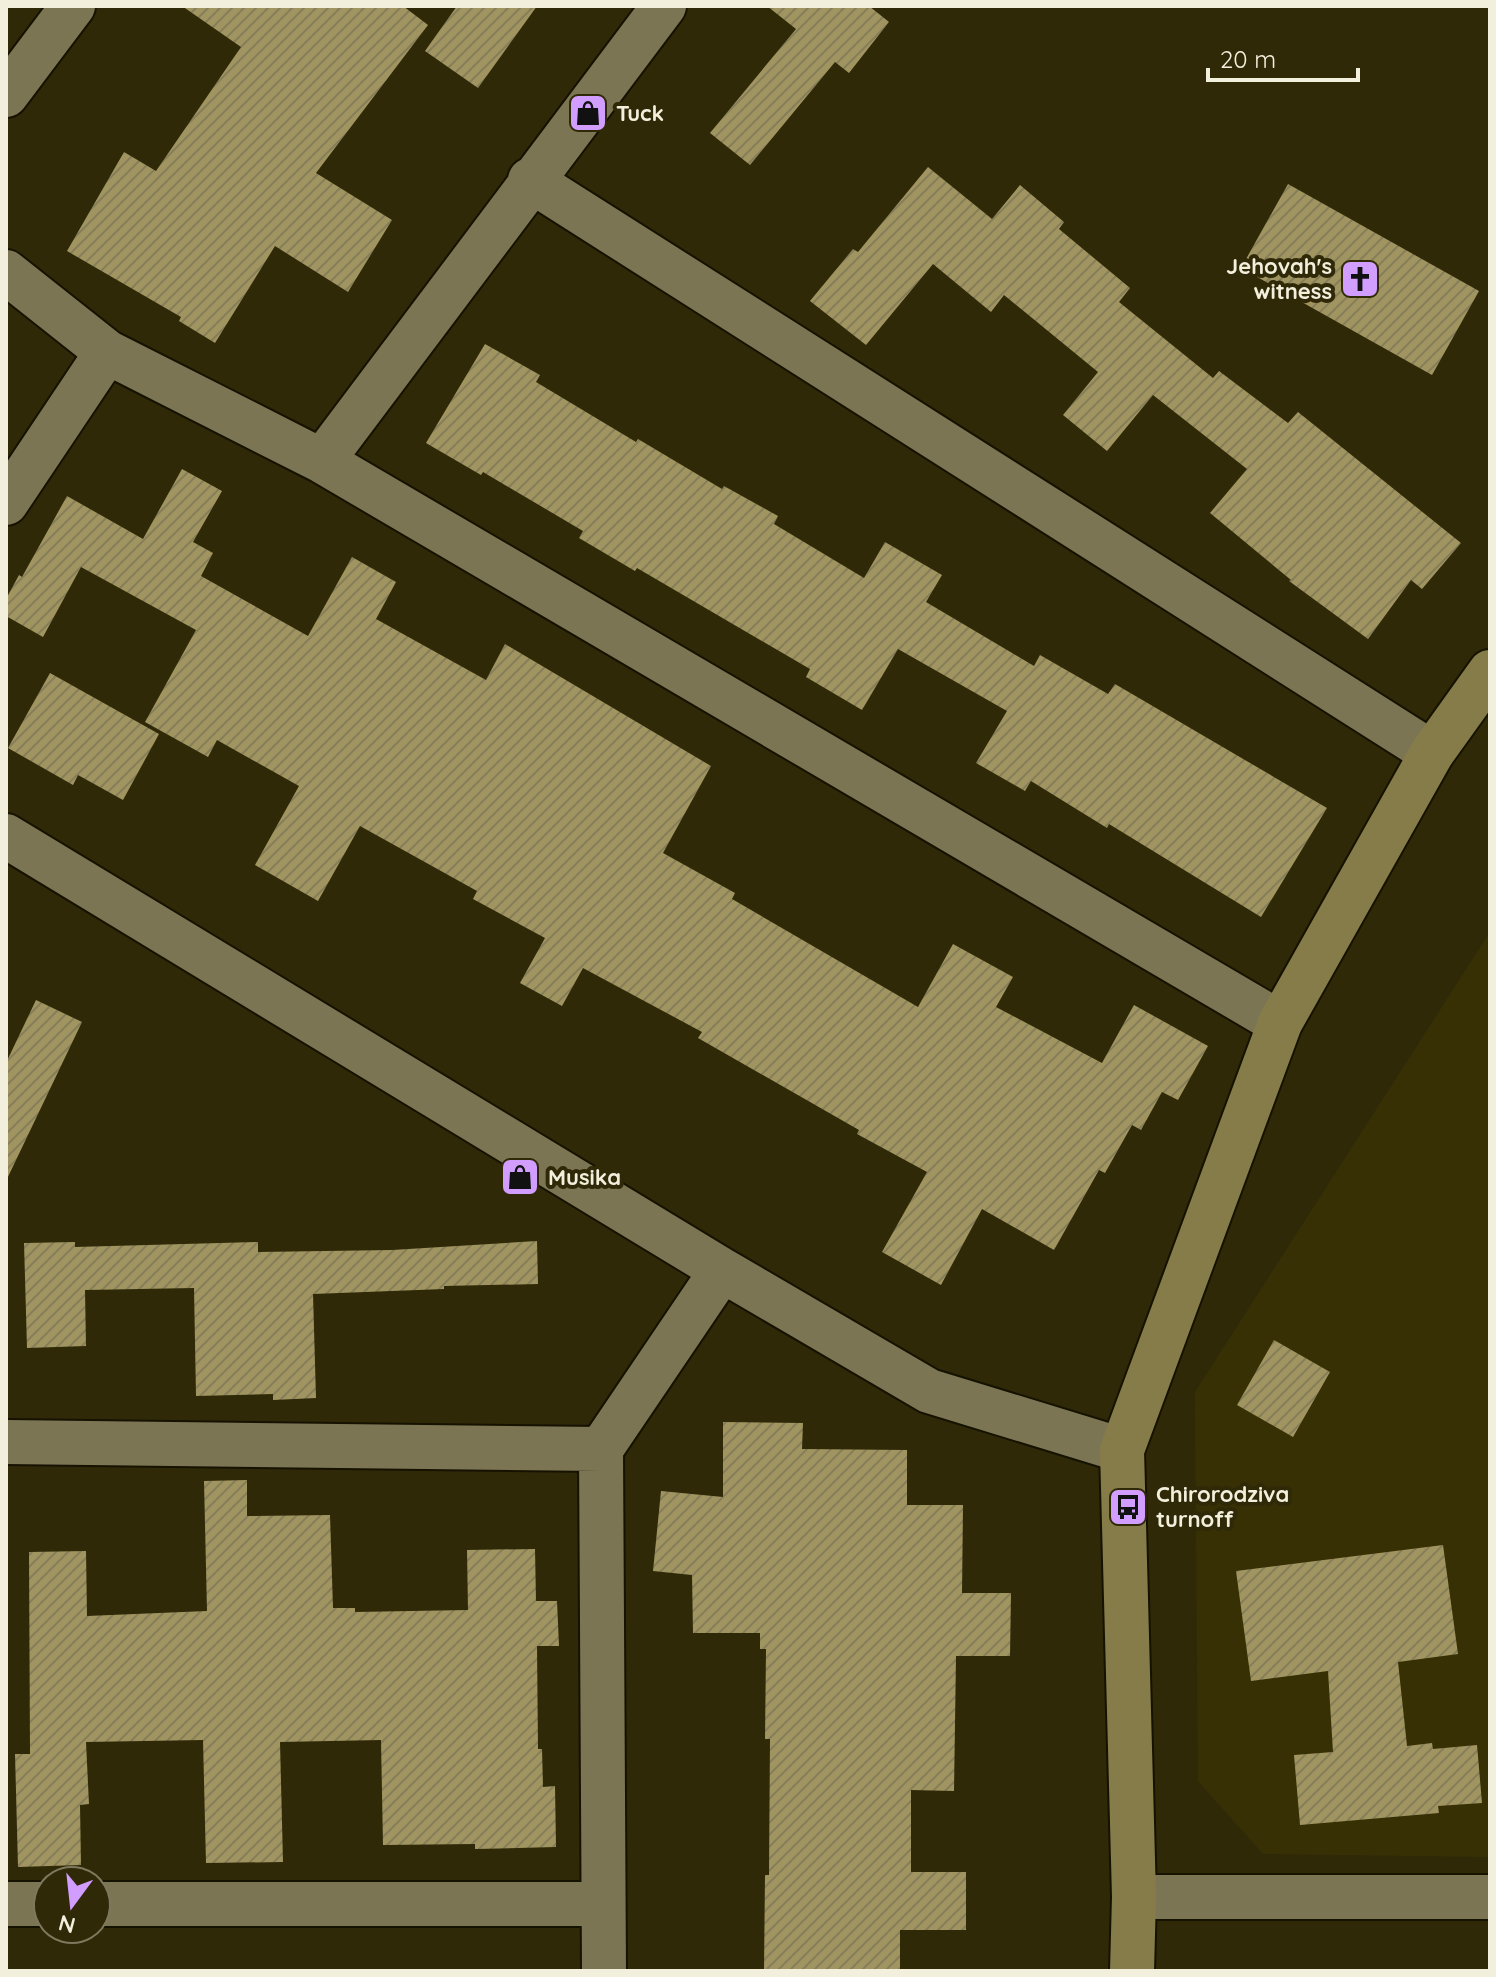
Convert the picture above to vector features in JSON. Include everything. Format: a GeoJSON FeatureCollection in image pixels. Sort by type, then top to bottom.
{"type":"FeatureCollection","features":[{"type":"Feature","properties":{"kind":"street"},"geometry":{"type":"LineString","coordinates":[[6,95],[73,6]]}},
{"type":"Feature","properties":{"kind":"street"},"geometry":{"type":"LineString","coordinates":[[322,461],[530,180],[664,6]]}},
{"type":"Feature","properties":{"kind":"street"},"geometry":{"type":"LineString","coordinates":[[530,180],[1432,753]]}},
{"type":"Feature","properties":{"kind":"street"},"geometry":{"type":"LineString","coordinates":[[6,272],[107,352],[322,461],[1280,1023]]}},
{"type":"Feature","properties":{"kind":"street"},"geometry":{"type":"LineString","coordinates":[[6,503],[107,352]]}},
{"type":"Feature","properties":{"kind":"street"},"geometry":{"type":"LineString","coordinates":[[1132,1971],[1134,1897],[1122,1450],[1280,1023],[1432,753],[1490,672]]}},
{"type":"Feature","properties":{"kind":"street"},"geometry":{"type":"LineString","coordinates":[[6,836],[722,1270],[929,1391],[1122,1450]]}},
{"type":"Feature","properties":{"kind":"street"},"geometry":{"type":"LineString","coordinates":[[604,1971],[601,1449],[722,1270]]}},
{"type":"Feature","properties":{"kind":"street"},"geometry":{"type":"LineString","coordinates":[[6,1442],[601,1449]]}},
{"type":"Feature","properties":{"kind":"street"},"geometry":{"type":"LineString","coordinates":[[1134,1897],[1490,1897]]}},
{"type":"Feature","properties":{"kind":"street"},"geometry":{"type":"LineString","coordinates":[[6,1904],[32,1904]]}},
{"type":"Feature","properties":{"kind":"street"},"geometry":{"type":"LineString","coordinates":[[112,1904],[603,1904]]}},
{"type":"Feature","properties":{"kind":"shaded area"},"geometry":{"type":"Polygon","coordinates":[[[1490,932],[1490,1857],[1263,1854],[1198,1781],[1195,1392],[1490,932]]]}},
{"type":"Feature","properties":{"kind":"building"},"geometry":{"type":"Polygon","coordinates":[[[182,6],[403,6],[428,25],[316,173],[392,220],[348,292],[275,246],[215,343],[179,321],[181,317],[67,251],[124,152],[156,171],[241,47],[182,6]]]}},
{"type":"Feature","properties":{"kind":"building"},"geometry":{"type":"Polygon","coordinates":[[[457,6],[537,6],[478,88],[425,51],[457,6]]]}},
{"type":"Feature","properties":{"kind":"building"},"geometry":{"type":"Polygon","coordinates":[[[767,6],[869,6],[889,22],[849,73],[835,62],[750,165],[710,133],[796,29],[767,6]]]}},
{"type":"Feature","properties":{"kind":"building"},"geometry":{"type":"Polygon","coordinates":[[[928,167],[992,219],[1020,185],[1064,222],[1059,229],[1130,288],[1119,302],[1213,378],[1219,371],[1288,423],[1298,412],[1461,543],[1422,589],[1411,580],[1368,639],[1289,581],[1210,513],[1247,469],[1153,395],[1107,451],[1063,415],[1098,372],[1004,295],[991,312],[933,264],[866,345],[810,301],[853,249],[858,252],[928,167]]]}},
{"type":"Feature","properties":{"kind":"building","name":"Jehovah's witness"},"geometry":{"type":"Polygon","coordinates":[[[1288,184],[1479,291],[1432,375],[1241,268],[1288,184]]]}},
{"type":"Feature","properties":{"kind":"building"},"geometry":{"type":"Polygon","coordinates":[[[485,344],[540,375],[536,382],[636,442],[638,439],[722,489],[724,486],[778,516],[774,524],[864,578],[885,542],[942,575],[926,602],[1034,666],[1040,655],[1108,694],[1115,684],[1327,808],[1261,917],[1109,824],[1107,828],[1031,781],[1025,791],[976,763],[1007,711],[898,649],[862,710],[806,677],[810,669],[637,568],[635,571],[579,538],[583,531],[483,472],[481,475],[426,443],[485,344]]]}},
{"type":"Feature","properties":{"kind":"building"},"geometry":{"type":"Polygon","coordinates":[[[182,469],[222,491],[193,542],[213,553],[201,576],[308,636],[352,557],[396,582],[376,619],[486,680],[505,644],[711,766],[663,853],[735,893],[732,899],[918,1007],[953,944],[1013,977],[996,1007],[1102,1063],[1134,1005],[1208,1046],[1178,1100],[1162,1092],[1141,1130],[1132,1125],[1105,1173],[1099,1170],[1054,1250],[982,1209],[941,1285],[882,1252],[927,1172],[857,1134],[859,1130],[698,1038],[702,1032],[583,968],[562,1006],[520,983],[545,938],[473,899],[477,891],[360,826],[318,901],[255,865],[299,786],[217,740],[208,757],[145,722],[196,630],[81,567],[43,637],[6,616],[6,599],[19,575],[22,577],[67,496],[143,539],[182,469]]]}},
{"type":"Feature","properties":{"kind":"building"},"geometry":{"type":"Polygon","coordinates":[[[50,673],[159,734],[123,800],[78,775],[73,785],[8,748],[50,673]]]}},
{"type":"Feature","properties":{"kind":"building"},"geometry":{"type":"Polygon","coordinates":[[[36,1000],[82,1022],[6,1181],[6,1063],[36,1000]]]}},
{"type":"Feature","properties":{"kind":"building"},"geometry":{"type":"Polygon","coordinates":[[[537,1241],[538,1284],[313,1294],[316,1398],[273,1400],[273,1394],[196,1396],[194,1288],[85,1290],[86,1346],[27,1348],[24,1243],[75,1242],[75,1247],[258,1242],[258,1252],[392,1250],[537,1241]]]}},
{"type":"Feature","properties":{"kind":"building"},"geometry":{"type":"Polygon","coordinates":[[[1274,1340],[1330,1372],[1293,1437],[1237,1405],[1274,1340]]]}},
{"type":"Feature","properties":{"kind":"building"},"geometry":{"type":"Polygon","coordinates":[[[723,1422],[803,1423],[802,1449],[907,1450],[907,1505],[963,1505],[962,1593],[1011,1593],[1010,1656],[956,1656],[954,1791],[911,1790],[911,1872],[966,1872],[966,1930],[900,1930],[900,1971],[764,1971],[765,1875],[769,1875],[770,1739],[765,1739],[766,1649],[760,1649],[760,1633],[693,1633],[692,1575],[653,1571],[661,1491],[723,1497],[723,1422]]]}},
{"type":"Feature","properties":{"kind":"building"},"geometry":{"type":"Polygon","coordinates":[[[247,1480],[247,1516],[330,1515],[333,1608],[355,1608],[355,1612],[468,1610],[467,1550],[535,1549],[536,1601],[557,1601],[559,1646],[537,1646],[538,1749],[542,1749],[543,1787],[555,1786],[556,1847],[475,1849],[475,1844],[383,1845],[381,1740],[280,1742],[283,1862],[206,1863],[203,1740],[86,1742],[89,1804],[80,1805],[81,1865],[18,1867],[15,1754],[30,1754],[29,1552],[86,1551],[87,1616],[207,1611],[204,1481],[247,1480]]]}},
{"type":"Feature","properties":{"kind":"building"},"geometry":{"type":"Polygon","coordinates":[[[1443,1545],[1458,1654],[1398,1662],[1407,1746],[1432,1743],[1433,1749],[1477,1745],[1482,1803],[1438,1806],[1439,1813],[1300,1825],[1294,1755],[1333,1752],[1328,1671],[1251,1681],[1236,1571],[1443,1545]]]}},
{"type":"Feature","properties":{"kind":"place","name":"Tuck"},"geometry":{"type":"Point","coordinates":[588,113]}},
{"type":"Feature","properties":{"kind":"place","name":"Jehovah's witness"},"geometry":{"type":"Point","coordinates":[1360,279]}},
{"type":"Feature","properties":{"kind":"place","name":"Musika"},"geometry":{"type":"Point","coordinates":[520,1177]}},
{"type":"Feature","properties":{"kind":"place","name":"Chirorodziva turnoff"},"geometry":{"type":"Point","coordinates":[1128,1507]}}]}
